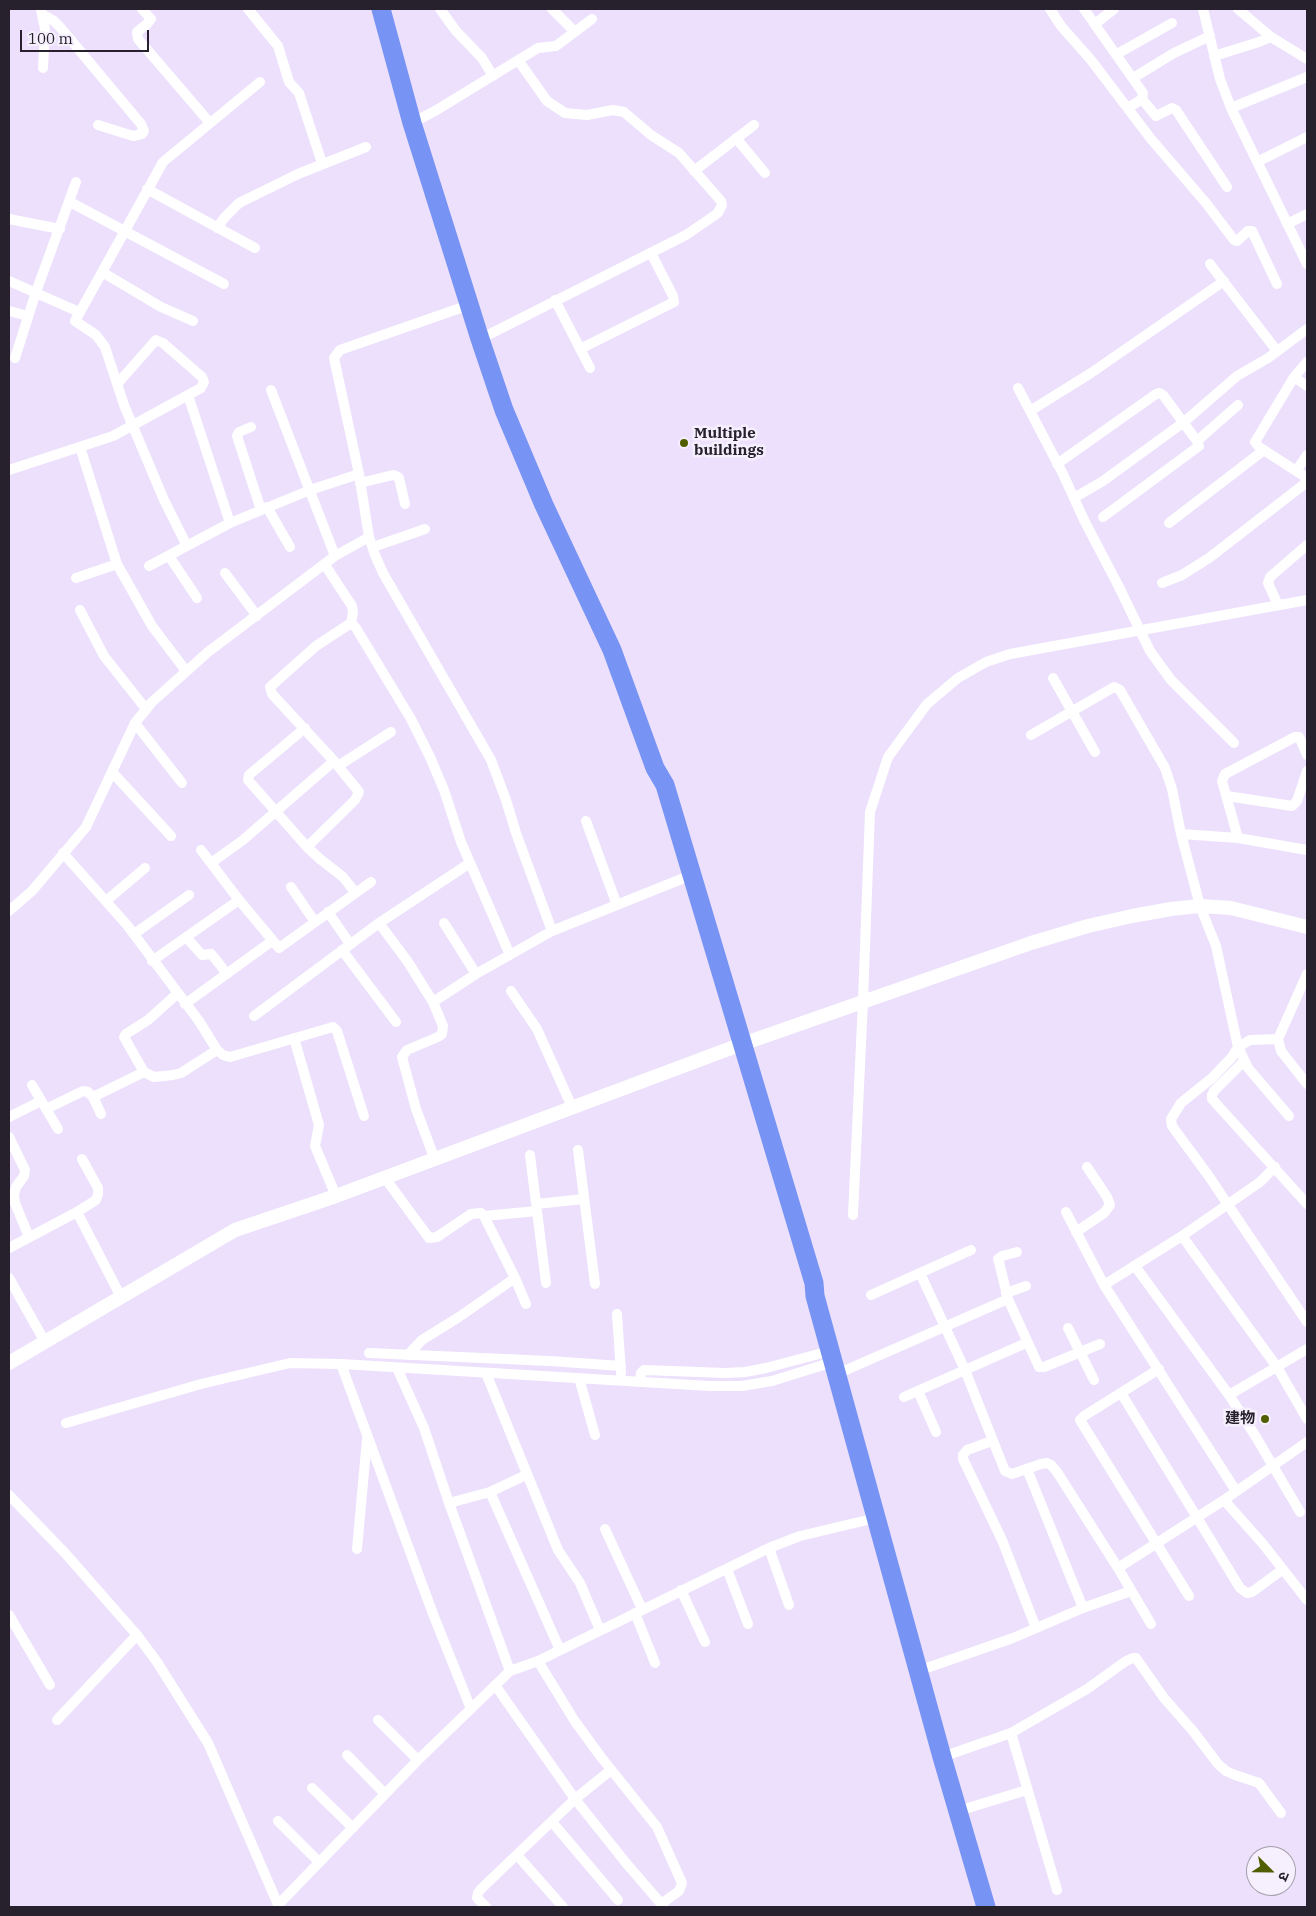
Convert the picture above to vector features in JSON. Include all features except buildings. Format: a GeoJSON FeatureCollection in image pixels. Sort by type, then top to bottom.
{"type":"FeatureCollection","features":[{"type":"Feature","properties":{"kind":"highway"},"geometry":{"type":"LineString","coordinates":[[381,9],[412,123],[469,305],[517,442],[544,505],[612,650],[655,768],[665,785],[738,1046]]}},
{"type":"Feature","properties":{"kind":"highway"},"geometry":{"type":"LineString","coordinates":[[655,768],[656,780],[684,878],[814,1283],[815,1296],[918,1671],[986,1907]]}},
{"type":"Feature","properties":{"kind":"street"},"geometry":{"type":"LineString","coordinates":[[142,9],[151,19],[137,32],[138,39],[210,123]]}},
{"type":"Feature","properties":{"kind":"street"},"geometry":{"type":"LineString","coordinates":[[248,9],[278,46],[289,82],[299,93],[322,163]]}},
{"type":"Feature","properties":{"kind":"street"},"geometry":{"type":"LineString","coordinates":[[440,9],[456,31],[482,58],[493,76]]}},
{"type":"Feature","properties":{"kind":"street"},"geometry":{"type":"LineString","coordinates":[[552,9],[575,32]]}},
{"type":"Feature","properties":{"kind":"street"},"geometry":{"type":"LineString","coordinates":[[1050,9],[1061,26],[1092,60],[1172,165],[1206,203],[1234,240],[1237,241],[1248,231],[1252,231],[1277,284]]}},
{"type":"Feature","properties":{"kind":"street"},"geometry":{"type":"LineString","coordinates":[[1084,9],[1143,93],[1142,99],[1128,108]]}},
{"type":"Feature","properties":{"kind":"street"},"geometry":{"type":"LineString","coordinates":[[1095,24],[1114,9]]}},
{"type":"Feature","properties":{"kind":"street"},"geometry":{"type":"LineString","coordinates":[[1203,9],[1220,79],[1231,108],[1307,264]]}},
{"type":"Feature","properties":{"kind":"street"},"geometry":{"type":"LineString","coordinates":[[1238,9],[1271,37],[1307,59]]}},
{"type":"Feature","properties":{"kind":"street"},"geometry":{"type":"LineString","coordinates":[[41,12],[45,29],[43,68]]}},
{"type":"Feature","properties":{"kind":"street"},"geometry":{"type":"LineString","coordinates":[[41,12],[60,27],[142,124],[144,131],[142,134],[133,136],[98,125]]}},
{"type":"Feature","properties":{"kind":"street"},"geometry":{"type":"LineString","coordinates":[[412,123],[538,48],[556,46],[592,18]]}},
{"type":"Feature","properties":{"kind":"street"},"geometry":{"type":"LineString","coordinates":[[1116,54],[1172,23]]}},
{"type":"Feature","properties":{"kind":"street"},"geometry":{"type":"LineString","coordinates":[[1133,78],[1174,53],[1210,36]]}},
{"type":"Feature","properties":{"kind":"street"},"geometry":{"type":"LineString","coordinates":[[1214,56],[1271,37]]}},
{"type":"Feature","properties":{"kind":"street"},"geometry":{"type":"LineString","coordinates":[[480,339],[555,300],[651,254],[686,235],[721,209],[720,201],[679,153],[651,135],[624,112],[613,110],[576,115],[555,108],[547,101],[518,60]]}},
{"type":"Feature","properties":{"kind":"street"},"geometry":{"type":"LineString","coordinates":[[1231,108],[1307,77]]}},
{"type":"Feature","properties":{"kind":"street"},"geometry":{"type":"LineString","coordinates":[[187,546],[164,500],[124,405],[118,383],[101,340],[75,321],[163,162],[260,82]]}},
{"type":"Feature","properties":{"kind":"street"},"geometry":{"type":"LineString","coordinates":[[1142,99],[1156,116],[1172,108],[1176,110],[1227,187]]}},
{"type":"Feature","properties":{"kind":"street"},"geometry":{"type":"LineString","coordinates":[[694,170],[754,125]]}},
{"type":"Feature","properties":{"kind":"street"},"geometry":{"type":"LineString","coordinates":[[1257,162],[1307,137]]}},
{"type":"Feature","properties":{"kind":"street"},"geometry":{"type":"LineString","coordinates":[[736,138],[765,172]]}},
{"type":"Feature","properties":{"kind":"street"},"geometry":{"type":"LineString","coordinates":[[217,228],[239,203],[322,163],[366,147]]}},
{"type":"Feature","properties":{"kind":"street"},"geometry":{"type":"LineString","coordinates":[[15,358],[36,292],[76,182]]}},
{"type":"Feature","properties":{"kind":"street"},"geometry":{"type":"LineString","coordinates":[[147,190],[255,248]]}},
{"type":"Feature","properties":{"kind":"street"},"geometry":{"type":"LineString","coordinates":[[70,202],[123,232],[224,284]]}},
{"type":"Feature","properties":{"kind":"street"},"geometry":{"type":"LineString","coordinates":[[1287,224],[1307,214]]}},
{"type":"Feature","properties":{"kind":"street"},"geometry":{"type":"LineString","coordinates":[[9,219],[60,229]]}},
{"type":"Feature","properties":{"kind":"street"},"geometry":{"type":"LineString","coordinates":[[580,349],[674,302],[674,296],[651,254]]}},
{"type":"Feature","properties":{"kind":"street"},"geometry":{"type":"LineString","coordinates":[[1210,264],[1277,351]]}},
{"type":"Feature","properties":{"kind":"street"},"geometry":{"type":"LineString","coordinates":[[102,272],[162,307],[193,321]]}},
{"type":"Feature","properties":{"kind":"street"},"geometry":{"type":"LineString","coordinates":[[9,281],[79,312]]}},
{"type":"Feature","properties":{"kind":"street"},"geometry":{"type":"LineString","coordinates":[[1030,411],[1091,373],[1224,281]]}},
{"type":"Feature","properties":{"kind":"street"},"geometry":{"type":"LineString","coordinates":[[555,300],[590,368]]}},
{"type":"Feature","properties":{"kind":"street"},"geometry":{"type":"LineString","coordinates":[[469,305],[340,350],[334,358],[360,478],[372,547],[383,573],[490,760],[552,931]]}},
{"type":"Feature","properties":{"kind":"street"},"geometry":{"type":"LineString","coordinates":[[9,311],[28,316]]}},
{"type":"Feature","properties":{"kind":"street"},"geometry":{"type":"LineString","coordinates":[[1074,498],[1103,481],[1184,422],[1237,376],[1307,330]]}},
{"type":"Feature","properties":{"kind":"street"},"geometry":{"type":"LineString","coordinates":[[9,470],[101,441],[133,426],[201,388],[204,382],[202,377],[159,340],[152,342],[118,383]]}},
{"type":"Feature","properties":{"kind":"street"},"geometry":{"type":"LineString","coordinates":[[1307,362],[1294,376],[1256,440],[1256,445],[1307,478]]}},
{"type":"Feature","properties":{"kind":"street"},"geometry":{"type":"LineString","coordinates":[[1294,376],[1307,386]]}},
{"type":"Feature","properties":{"kind":"street"},"geometry":{"type":"LineString","coordinates":[[1018,388],[1150,650],[1171,680],[1234,743]]}},
{"type":"Feature","properties":{"kind":"street"},"geometry":{"type":"LineString","coordinates":[[271,390],[335,556]]}},
{"type":"Feature","properties":{"kind":"street"},"geometry":{"type":"LineString","coordinates":[[1057,464],[1159,393],[1163,395],[1199,444],[1103,517]]}},
{"type":"Feature","properties":{"kind":"street"},"geometry":{"type":"LineString","coordinates":[[188,395],[230,523]]}},
{"type":"Feature","properties":{"kind":"street"},"geometry":{"type":"LineString","coordinates":[[1197,441],[1238,405]]}},
{"type":"Feature","properties":{"kind":"street"},"geometry":{"type":"LineString","coordinates":[[251,427],[239,432],[237,436],[264,508],[290,547]]}},
{"type":"Feature","properties":{"kind":"street"},"geometry":{"type":"LineString","coordinates":[[80,447],[117,564],[152,626],[186,670]]}},
{"type":"Feature","properties":{"kind":"street"},"geometry":{"type":"LineString","coordinates":[[1169,523],[1264,450]]}},
{"type":"Feature","properties":{"kind":"street"},"geometry":{"type":"LineString","coordinates":[[1296,471],[1307,454]]}},
{"type":"Feature","properties":{"kind":"street"},"geometry":{"type":"LineString","coordinates":[[149,566],[230,523],[310,490],[360,478],[393,475],[399,478],[405,504]]}},
{"type":"Feature","properties":{"kind":"street"},"geometry":{"type":"LineString","coordinates":[[1162,583],[1193,569],[1209,558],[1307,482]]}},
{"type":"Feature","properties":{"kind":"street"},"geometry":{"type":"LineString","coordinates":[[372,547],[425,529]]}},
{"type":"Feature","properties":{"kind":"street"},"geometry":{"type":"LineString","coordinates":[[9,911],[32,891],[86,827],[135,723],[146,709],[186,670],[335,556],[369,537]]}},
{"type":"Feature","properties":{"kind":"street"},"geometry":{"type":"LineString","coordinates":[[1278,605],[1268,580],[1307,545]]}},
{"type":"Feature","properties":{"kind":"street"},"geometry":{"type":"LineString","coordinates":[[169,556],[197,598]]}},
{"type":"Feature","properties":{"kind":"street"},"geometry":{"type":"LineString","coordinates":[[76,578],[117,564]]}},
{"type":"Feature","properties":{"kind":"street"},"geometry":{"type":"LineString","coordinates":[[307,846],[358,796],[357,788],[305,728],[272,694],[270,687],[316,646],[351,623],[352,606],[325,565]]}},
{"type":"Feature","properties":{"kind":"street"},"geometry":{"type":"LineString","coordinates":[[225,573],[257,616]]}},
{"type":"Feature","properties":{"kind":"street"},"geometry":{"type":"LineString","coordinates":[[853,1215],[870,812],[888,757],[927,704],[958,678],[986,662],[1010,654],[1307,600]]}},
{"type":"Feature","properties":{"kind":"street"},"geometry":{"type":"LineString","coordinates":[[80,610],[104,656],[146,709]]}},
{"type":"Feature","properties":{"kind":"street"},"geometry":{"type":"LineString","coordinates":[[351,623],[356,628],[411,719],[430,757],[470,863],[510,954]]}},
{"type":"Feature","properties":{"kind":"street"},"geometry":{"type":"LineString","coordinates":[[1053,678],[1095,752]]}},
{"type":"Feature","properties":{"kind":"street"},"geometry":{"type":"LineString","coordinates":[[1031,735],[1111,688],[1120,690],[1169,778],[1181,834],[1200,906],[1216,946],[1238,1047],[1244,1061],[1290,1116]]}},
{"type":"Feature","properties":{"kind":"street"},"geometry":{"type":"LineString","coordinates":[[135,723],[182,783]]}},
{"type":"Feature","properties":{"kind":"street"},"geometry":{"type":"LineString","coordinates":[[305,728],[248,780],[307,846],[343,877],[356,892]]}},
{"type":"Feature","properties":{"kind":"street"},"geometry":{"type":"LineString","coordinates":[[211,864],[336,763],[391,732]]}},
{"type":"Feature","properties":{"kind":"street"},"geometry":{"type":"LineString","coordinates":[[1238,838],[1222,781],[1225,774],[1290,738],[1299,738],[1307,755]]}},
{"type":"Feature","properties":{"kind":"street"},"geometry":{"type":"LineString","coordinates":[[1227,796],[1292,806],[1297,801],[1307,771]]}},
{"type":"Feature","properties":{"kind":"street"},"geometry":{"type":"LineString","coordinates":[[112,772],[171,836]]}},
{"type":"Feature","properties":{"kind":"street"},"geometry":{"type":"LineString","coordinates":[[586,821],[617,905]]}},
{"type":"Feature","properties":{"kind":"street"},"geometry":{"type":"LineString","coordinates":[[1181,834],[1238,838],[1307,850]]}},
{"type":"Feature","properties":{"kind":"street"},"geometry":{"type":"LineString","coordinates":[[201,850],[279,948],[371,882]]}},
{"type":"Feature","properties":{"kind":"street"},"geometry":{"type":"LineString","coordinates":[[63,853],[134,934],[177,994],[200,1021],[223,1056],[230,1057],[333,1027],[337,1031],[364,1116]]}},
{"type":"Feature","properties":{"kind":"street"},"geometry":{"type":"LineString","coordinates":[[254,1016],[379,923],[470,863]]}},
{"type":"Feature","properties":{"kind":"street"},"geometry":{"type":"LineString","coordinates":[[106,901],[146,868]]}},
{"type":"Feature","properties":{"kind":"street"},"geometry":{"type":"LineString","coordinates":[[433,1002],[476,974],[552,931],[684,878]]}},
{"type":"Feature","properties":{"kind":"street"},"geometry":{"type":"LineString","coordinates":[[290,887],[315,922]]}},
{"type":"Feature","properties":{"kind":"street"},"geometry":{"type":"LineString","coordinates":[[134,934],[189,895]]}},
{"type":"Feature","properties":{"kind":"street"},"geometry":{"type":"LineString","coordinates":[[152,961],[239,900]]}},
{"type":"Feature","properties":{"kind":"street"},"geometry":{"type":"LineString","coordinates":[[9,1363],[235,1230],[336,1196],[738,1046],[1053,936],[1132,916],[1200,906],[1231,908],[1307,927]]}},
{"type":"Feature","properties":{"kind":"street"},"geometry":{"type":"LineString","coordinates":[[328,912],[346,947],[396,1022]]}},
{"type":"Feature","properties":{"kind":"street"},"geometry":{"type":"LineString","coordinates":[[379,923],[408,962],[433,1002],[443,1026],[442,1034],[407,1050],[402,1057],[416,1109],[434,1160]]}},
{"type":"Feature","properties":{"kind":"street"},"geometry":{"type":"LineString","coordinates":[[444,924],[476,974]]}},
{"type":"Feature","properties":{"kind":"street"},"geometry":{"type":"LineString","coordinates":[[186,937],[202,955],[211,954],[226,974]]}},
{"type":"Feature","properties":{"kind":"street"},"geometry":{"type":"LineString","coordinates":[[185,1004],[272,941]]}},
{"type":"Feature","properties":{"kind":"street"},"geometry":{"type":"LineString","coordinates":[[1307,974],[1278,1039],[1281,1052],[1307,1084]]}},
{"type":"Feature","properties":{"kind":"street"},"geometry":{"type":"LineString","coordinates":[[511,991],[537,1029],[572,1108]]}},
{"type":"Feature","properties":{"kind":"street"},"geometry":{"type":"LineString","coordinates":[[177,994],[148,1020],[124,1037],[144,1072],[154,1077],[181,1073],[218,1050]]}},
{"type":"Feature","properties":{"kind":"street"},"geometry":{"type":"LineString","coordinates":[[294,1038],[319,1125],[315,1146],[336,1196]]}},
{"type":"Feature","properties":{"kind":"street"},"geometry":{"type":"LineString","coordinates":[[1278,1039],[1250,1040],[1238,1047],[1232,1057],[1212,1078],[1181,1103],[1171,1119],[1172,1126],[1196,1158],[1307,1322]]}},
{"type":"Feature","properties":{"kind":"street"},"geometry":{"type":"LineString","coordinates":[[1244,1061],[1214,1091],[1212,1099],[1307,1204]]}},
{"type":"Feature","properties":{"kind":"street"},"geometry":{"type":"LineString","coordinates":[[92,1097],[144,1072]]}},
{"type":"Feature","properties":{"kind":"street"},"geometry":{"type":"LineString","coordinates":[[32,1085],[58,1129]]}},
{"type":"Feature","properties":{"kind":"street"},"geometry":{"type":"LineString","coordinates":[[9,1117],[83,1091],[92,1097],[101,1114]]}},
{"type":"Feature","properties":{"kind":"street"},"geometry":{"type":"LineString","coordinates":[[9,1137],[25,1170],[24,1176],[16,1187],[14,1194],[15,1203],[29,1238]]}},
{"type":"Feature","properties":{"kind":"street"},"geometry":{"type":"LineString","coordinates":[[578,1150],[595,1284]]}},
{"type":"Feature","properties":{"kind":"street"},"geometry":{"type":"LineString","coordinates":[[530,1155],[546,1283]]}},
{"type":"Feature","properties":{"kind":"street"},"geometry":{"type":"LineString","coordinates":[[9,1248],[96,1200],[98,1188],[82,1159]]}},
{"type":"Feature","properties":{"kind":"street"},"geometry":{"type":"LineString","coordinates":[[1076,1232],[1104,1213],[1110,1205],[1107,1197],[1087,1167]]}},
{"type":"Feature","properties":{"kind":"street"},"geometry":{"type":"LineString","coordinates":[[1104,1285],[1227,1205],[1260,1182],[1275,1167]]}},
{"type":"Feature","properties":{"kind":"street"},"geometry":{"type":"LineString","coordinates":[[385,1178],[429,1238],[437,1238],[471,1214],[481,1213],[515,1278],[526,1304]]}},
{"type":"Feature","properties":{"kind":"street"},"geometry":{"type":"LineString","coordinates":[[484,1216],[583,1199]]}},
{"type":"Feature","properties":{"kind":"street"},"geometry":{"type":"LineString","coordinates":[[77,1212],[121,1297]]}},
{"type":"Feature","properties":{"kind":"street"},"geometry":{"type":"LineString","coordinates":[[1066,1212],[1104,1285],[1236,1491]]}},
{"type":"Feature","properties":{"kind":"street"},"geometry":{"type":"LineString","coordinates":[[1182,1236],[1277,1367],[1307,1419]]}},
{"type":"Feature","properties":{"kind":"street"},"geometry":{"type":"LineString","coordinates":[[871,1295],[971,1250]]}},
{"type":"Feature","properties":{"kind":"street"},"geometry":{"type":"LineString","coordinates":[[1017,1252],[998,1259],[1007,1296],[1026,1342],[1038,1365],[1041,1368],[1100,1344]]}},
{"type":"Feature","properties":{"kind":"street"},"geometry":{"type":"LineString","coordinates":[[1135,1266],[1229,1395],[1300,1512]]}},
{"type":"Feature","properties":{"kind":"street"},"geometry":{"type":"LineString","coordinates":[[920,1273],[965,1370],[1005,1471],[1012,1474],[1041,1464],[1047,1463],[1051,1465],[1118,1568],[1151,1624]]}},
{"type":"Feature","properties":{"kind":"street"},"geometry":{"type":"LineString","coordinates":[[9,1278],[45,1342]]}},
{"type":"Feature","properties":{"kind":"street"},"geometry":{"type":"LineString","coordinates":[[408,1355],[422,1340],[515,1278]]}},
{"type":"Feature","properties":{"kind":"street"},"geometry":{"type":"LineString","coordinates":[[66,1423],[201,1384],[290,1363],[341,1364],[710,1386],[742,1386],[772,1381],[944,1326],[1026,1286]]}},
{"type":"Feature","properties":{"kind":"street"},"geometry":{"type":"LineString","coordinates":[[617,1314],[621,1380]]}},
{"type":"Feature","properties":{"kind":"street"},"geometry":{"type":"LineString","coordinates":[[1068,1328],[1094,1380]]}},
{"type":"Feature","properties":{"kind":"street"},"geometry":{"type":"LineString","coordinates":[[904,1398],[1026,1342]]}},
{"type":"Feature","properties":{"kind":"street"},"geometry":{"type":"LineString","coordinates":[[1229,1395],[1307,1349]]}},
{"type":"Feature","properties":{"kind":"street"},"geometry":{"type":"LineString","coordinates":[[369,1353],[621,1366]]}},
{"type":"Feature","properties":{"kind":"street"},"geometry":{"type":"LineString","coordinates":[[341,1364],[433,1614],[471,1709]]}},
{"type":"Feature","properties":{"kind":"street"},"geometry":{"type":"LineString","coordinates":[[397,1368],[424,1428],[510,1671]]}},
{"type":"Feature","properties":{"kind":"street"},"geometry":{"type":"LineString","coordinates":[[1159,1369],[1080,1420],[1189,1596]]}},
{"type":"Feature","properties":{"kind":"street"},"geometry":{"type":"LineString","coordinates":[[486,1373],[558,1550],[580,1583],[600,1630]]}},
{"type":"Feature","properties":{"kind":"street"},"geometry":{"type":"LineString","coordinates":[[579,1378],[595,1435]]}},
{"type":"Feature","properties":{"kind":"street"},"geometry":{"type":"LineString","coordinates":[[918,1391],[936,1432]]}},
{"type":"Feature","properties":{"kind":"street"},"geometry":{"type":"LineString","coordinates":[[1121,1393],[1235,1582],[1244,1592],[1252,1592],[1282,1570]]}},
{"type":"Feature","properties":{"kind":"street"},"geometry":{"type":"LineString","coordinates":[[358,1549],[368,1438]]}},
{"type":"Feature","properties":{"kind":"street"},"geometry":{"type":"LineString","coordinates":[[992,1441],[967,1450],[963,1455],[963,1459],[1002,1540],[1036,1628]]}},
{"type":"Feature","properties":{"kind":"street"},"geometry":{"type":"LineString","coordinates":[[1118,1568],[1224,1500],[1307,1442]]}},
{"type":"Feature","properties":{"kind":"street"},"geometry":{"type":"LineString","coordinates":[[1027,1469],[1083,1608]]}},
{"type":"Feature","properties":{"kind":"street"},"geometry":{"type":"LineString","coordinates":[[449,1503],[490,1492],[526,1475]]}},
{"type":"Feature","properties":{"kind":"street"},"geometry":{"type":"LineString","coordinates":[[490,1492],[560,1650]]}},
{"type":"Feature","properties":{"kind":"street"},"geometry":{"type":"LineString","coordinates":[[9,1495],[65,1553],[137,1635],[157,1662],[208,1743],[278,1906],[418,1760],[510,1671],[538,1661],[769,1548],[800,1536],[876,1518]]}},
{"type":"Feature","properties":{"kind":"street"},"geometry":{"type":"LineString","coordinates":[[1224,1500],[1263,1544],[1307,1600]]}},
{"type":"Feature","properties":{"kind":"street"},"geometry":{"type":"LineString","coordinates":[[605,1530],[639,1611],[655,1663]]}},
{"type":"Feature","properties":{"kind":"street"},"geometry":{"type":"LineString","coordinates":[[769,1548],[789,1605]]}},
{"type":"Feature","properties":{"kind":"street"},"geometry":{"type":"LineString","coordinates":[[727,1569],[748,1624]]}},
{"type":"Feature","properties":{"kind":"street"},"geometry":{"type":"LineString","coordinates":[[681,1590],[705,1642]]}},
{"type":"Feature","properties":{"kind":"street"},"geometry":{"type":"LineString","coordinates":[[918,1671],[1131,1591]]}},
{"type":"Feature","properties":{"kind":"street"},"geometry":{"type":"LineString","coordinates":[[9,1615],[50,1685]]}},
{"type":"Feature","properties":{"kind":"street"},"geometry":{"type":"LineString","coordinates":[[57,1720],[137,1635]]}},
{"type":"Feature","properties":{"kind":"street"},"geometry":{"type":"LineString","coordinates":[[942,1757],[1011,1733],[1087,1689],[1126,1661],[1136,1658],[1164,1698],[1193,1731],[1218,1764],[1226,1771],[1259,1783],[1281,1813]]}},
{"type":"Feature","properties":{"kind":"street"},"geometry":{"type":"LineString","coordinates":[[495,1685],[575,1799],[662,1906],[679,1891],[682,1884],[657,1827],[574,1720],[538,1661]]}},
{"type":"Feature","properties":{"kind":"street"},"geometry":{"type":"LineString","coordinates":[[378,1720],[418,1760]]}},
{"type":"Feature","properties":{"kind":"street"},"geometry":{"type":"LineString","coordinates":[[1011,1733],[1057,1890]]}},
{"type":"Feature","properties":{"kind":"street"},"geometry":{"type":"LineString","coordinates":[[347,1755],[385,1794]]}},
{"type":"Feature","properties":{"kind":"street"},"geometry":{"type":"LineString","coordinates":[[486,1907],[478,1898],[478,1893],[575,1799],[611,1770]]}},
{"type":"Feature","properties":{"kind":"street"},"geometry":{"type":"LineString","coordinates":[[312,1788],[353,1828]]}},
{"type":"Feature","properties":{"kind":"street"},"geometry":{"type":"LineString","coordinates":[[958,1811],[1027,1790]]}},
{"type":"Feature","properties":{"kind":"street"},"geometry":{"type":"LineString","coordinates":[[278,1821],[319,1862]]}},
{"type":"Feature","properties":{"kind":"street"},"geometry":{"type":"LineString","coordinates":[[552,1822],[618,1900]]}},
{"type":"Feature","properties":{"kind":"street"},"geometry":{"type":"LineString","coordinates":[[517,1855],[563,1907]]}},
{"type":"Feature","properties":{"kind":"place","name":"Multiple buildings"},"geometry":{"type":"Point","coordinates":[684,443]}},
{"type":"Feature","properties":{"kind":"place","name":"建物"},"geometry":{"type":"Point","coordinates":[1265,1419]}}]}
